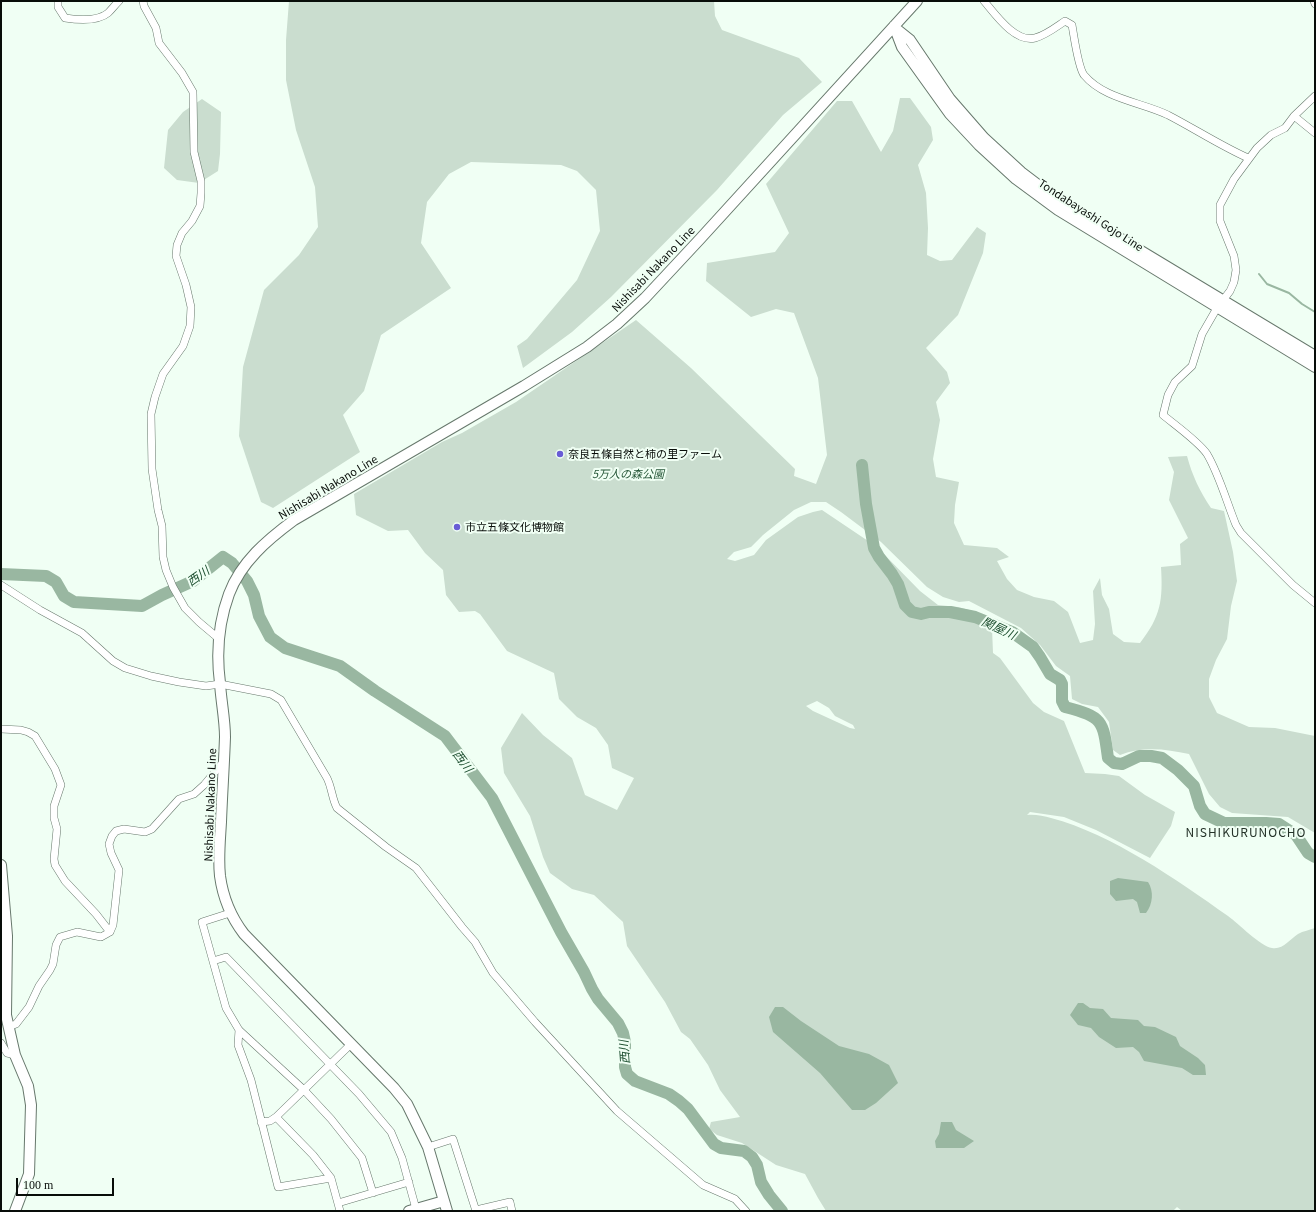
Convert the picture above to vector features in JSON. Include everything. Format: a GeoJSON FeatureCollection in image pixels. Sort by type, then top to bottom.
{"type":"FeatureCollection","features":[{"type":"Feature","properties":{"kind":"main road","name":"Nishisabi Nakano Line"},"geometry":{"type":"LineString","coordinates":[[446,1206],[428,1147],[407,1104],[394,1088],[350,1045],[244,934],[230,913],[224,896],[220,877],[219,856],[224,761],[224,712],[220,684],[218,638],[222,616],[236,578],[248,561],[262,546],[294,520],[499,401],[587,347],[617,324],[645,298],[917,1]]}},
{"type":"Feature","properties":{"kind":"main road","name":"Tondabayashi Gojo Line"},"geometry":{"type":"LineString","coordinates":[[894,26],[902,47],[950,114],[979,146],[1016,179],[1058,210],[1220,304],[1315,356]]}},
{"type":"Feature","properties":{"kind":"main road","name":"Tondabayashi Gojo Line"},"geometry":{"type":"LineString","coordinates":[[1220,304],[1315,367]]}},
{"type":"Feature","properties":{"kind":"main road"},"geometry":{"type":"LineString","coordinates":[[1,865],[7,936],[6,1015],[15,1055],[28,1086],[30,1105],[31,1131],[29,1174],[15,1211]]}},
{"type":"Feature","properties":{"kind":"main road"},"geometry":{"type":"LineString","coordinates":[[413,1210],[446,1206]]}},
{"type":"Feature","properties":{"kind":"street"},"geometry":{"type":"LineString","coordinates":[[58,1],[58,7],[65,18],[76,20],[92,19],[107,14],[119,1]]}},
{"type":"Feature","properties":{"kind":"street"},"geometry":{"type":"LineString","coordinates":[[143,1],[144,6],[156,28],[159,43],[182,73],[193,92],[194,152],[201,193],[200,206],[192,221],[182,233],[177,245],[176,256],[186,285],[191,307],[190,326],[183,346],[163,374],[155,397],[151,414],[152,470],[162,526],[163,557],[166,570],[173,587],[185,608],[218,638]]}},
{"type":"Feature","properties":{"kind":"street"},"geometry":{"type":"LineString","coordinates":[[984,1],[1011,31],[1021,36],[1034,38],[1046,34],[1065,21],[1072,25],[1078,58],[1083,74],[1105,92],[1166,115],[1248,158]]}},
{"type":"Feature","properties":{"kind":"street"},"geometry":{"type":"LineString","coordinates":[[1315,96],[1294,116],[1285,128],[1271,135],[1248,158],[1234,179],[1220,205],[1220,221],[1234,256],[1236,270],[1234,282],[1230,291],[1220,304],[1202,334],[1192,366],[1175,382],[1168,395],[1163,415],[1181,429],[1206,453],[1236,525],[1241,533],[1293,585],[1315,603]]}},
{"type":"Feature","properties":{"kind":"street"},"geometry":{"type":"LineString","coordinates":[[1294,116],[1315,133]]}},
{"type":"Feature","properties":{"kind":"street"},"geometry":{"type":"LineString","coordinates":[[1,585],[40,610],[82,633],[113,661],[125,668],[151,676],[179,682],[206,686],[220,684],[271,694],[281,700],[327,778],[333,800],[337,808],[386,847],[416,868],[475,942],[493,973],[535,1022],[617,1111],[703,1185],[735,1199],[746,1211]]}},
{"type":"Feature","properties":{"kind":"street"},"geometry":{"type":"LineString","coordinates":[[1,729],[21,730],[34,736],[55,768],[61,784],[54,806],[54,818],[57,829],[54,859],[56,865],[65,882],[96,914],[110,932]]}},
{"type":"Feature","properties":{"kind":"street"},"geometry":{"type":"LineString","coordinates":[[8,1027],[16,1024],[29,1007],[39,986],[54,964],[56,945],[60,937],[77,932],[101,937],[110,932],[113,925],[119,870],[111,853],[109,844],[116,831],[124,829],[145,832],[152,828],[179,799],[194,794],[204,785],[224,761]]}},
{"type":"Feature","properties":{"kind":"street"},"geometry":{"type":"LineString","coordinates":[[230,913],[202,922],[226,1008],[239,1030],[304,1090],[331,1119],[362,1158],[373,1193]]}},
{"type":"Feature","properties":{"kind":"street"},"geometry":{"type":"LineString","coordinates":[[213,961],[226,957],[359,1094],[391,1132],[402,1158],[409,1182],[413,1210]]}},
{"type":"Feature","properties":{"kind":"street"},"geometry":{"type":"LineString","coordinates":[[239,1030],[238,1045],[251,1080],[278,1187],[331,1178]]}},
{"type":"Feature","properties":{"kind":"street"},"geometry":{"type":"LineString","coordinates":[[1,1043],[7,1052],[15,1055]]}},
{"type":"Feature","properties":{"kind":"street"},"geometry":{"type":"LineString","coordinates":[[261,1122],[276,1117],[350,1045]]}},
{"type":"Feature","properties":{"kind":"street"},"geometry":{"type":"LineString","coordinates":[[276,1117],[313,1155],[331,1178],[340,1211]]}},
{"type":"Feature","properties":{"kind":"street"},"geometry":{"type":"LineString","coordinates":[[428,1147],[453,1139],[476,1210],[510,1202],[512,1211]]}},
{"type":"Feature","properties":{"kind":"street"},"geometry":{"type":"LineString","coordinates":[[338,1203],[409,1182]]}},
{"type":"Feature","properties":{"kind":"green space"},"geometry":{"type":"Polygon","coordinates":[[[289,1],[714,1],[715,16],[722,30],[799,58],[822,82],[783,115],[717,190],[611,297],[572,332],[523,368],[517,346],[527,339],[577,280],[600,231],[596,190],[577,171],[561,165],[471,162],[449,174],[427,202],[421,243],[451,288],[381,335],[364,391],[343,415],[360,452],[273,508],[261,502],[239,436],[243,367],[264,290],[299,255],[318,227],[315,187],[296,130],[286,80],[286,40],[289,1]]]}},
{"type":"Feature","properties":{"kind":"green space","name":"5万人の森公園"},"geometry":{"type":"Polygon","coordinates":[[[900,98],[910,98],[931,127],[933,140],[918,165],[926,193],[928,228],[927,255],[940,261],[952,260],[977,227],[986,233],[983,253],[958,315],[926,348],[947,372],[950,383],[936,402],[940,420],[933,459],[936,477],[959,482],[954,523],[964,545],[997,548],[1009,557],[997,561],[1007,579],[1017,590],[1034,597],[1054,601],[1068,612],[1080,643],[1093,640],[1095,624],[1093,591],[1100,578],[1102,595],[1109,609],[1113,634],[1124,642],[1140,643],[1152,624],[1159,607],[1162,589],[1161,567],[1181,565],[1180,544],[1188,538],[1169,500],[1174,472],[1168,457],[1187,456],[1191,470],[1203,496],[1211,508],[1224,511],[1233,552],[1237,581],[1231,606],[1227,639],[1216,660],[1209,679],[1209,697],[1217,713],[1249,727],[1275,728],[1315,736],[1315,833],[1288,817],[1232,813],[1220,807],[1209,794],[1189,754],[1146,749],[1120,755],[1113,750],[1109,722],[1098,707],[1082,704],[1072,699],[1070,676],[1056,666],[1040,645],[1021,628],[969,601],[959,602],[943,597],[927,587],[881,542],[826,502],[811,502],[794,510],[763,535],[751,547],[734,552],[727,559],[735,561],[754,555],[766,540],[798,517],[822,510],[877,547],[920,591],[938,605],[958,607],[973,611],[992,628],[993,653],[1000,658],[1033,703],[1044,712],[1064,721],[1085,773],[1119,776],[1145,795],[1175,812],[1171,826],[1150,858],[1096,830],[1064,817],[1030,812],[1027,815],[1036,815],[1074,825],[1120,847],[1166,873],[1228,916],[1256,939],[1272,948],[1280,947],[1298,934],[1315,928],[1315,1211],[1182,1211],[1177,1207],[1173,1211],[826,1211],[805,1174],[776,1165],[742,1143],[717,1135],[709,1129],[711,1122],[740,1117],[720,1090],[708,1065],[690,1039],[681,1032],[665,1002],[627,946],[623,922],[594,895],[572,889],[550,873],[543,857],[530,816],[504,773],[501,748],[522,713],[543,735],[572,758],[585,795],[617,810],[634,778],[612,768],[608,745],[596,728],[577,717],[559,699],[554,673],[507,651],[480,614],[475,611],[459,612],[446,595],[443,570],[425,553],[408,530],[388,531],[356,515],[354,494],[442,442],[462,433],[516,402],[636,320],[691,368],[795,469],[794,476],[816,484],[827,455],[818,378],[794,313],[776,309],[751,317],[706,281],[707,263],[775,252],[789,233],[766,184],[837,101],[852,101],[881,152],[893,131],[900,98]],[[817,701],[806,706],[813,711],[855,729],[853,725],[835,716],[829,708],[817,701]]]}},
{"type":"Feature","properties":{"kind":"green space"},"geometry":{"type":"Polygon","coordinates":[[[202,99],[221,112],[218,171],[199,183],[177,180],[164,168],[168,130],[183,112],[202,99]]]}},
{"type":"Feature","properties":{"kind":"shaded area"},"geometry":{"type":"Polygon","coordinates":[[[1118,878],[1148,882],[1152,893],[1152,898],[1146,913],[1140,913],[1137,902],[1133,899],[1116,901],[1110,894],[1110,881],[1118,878]]]}},
{"type":"Feature","properties":{"kind":"shaded area"},"geometry":{"type":"Polygon","coordinates":[[[1078,1003],[1083,1003],[1090,1008],[1103,1009],[1111,1018],[1138,1020],[1144,1026],[1155,1027],[1176,1037],[1180,1046],[1198,1058],[1205,1065],[1206,1075],[1193,1075],[1182,1068],[1144,1061],[1139,1052],[1133,1047],[1116,1048],[1099,1037],[1091,1028],[1078,1025],[1070,1015],[1078,1003]]]}},
{"type":"Feature","properties":{"kind":"shaded area"},"geometry":{"type":"Polygon","coordinates":[[[775,1007],[783,1007],[801,1021],[839,1046],[869,1054],[889,1065],[898,1083],[876,1103],[865,1110],[852,1110],[820,1073],[773,1032],[769,1017],[775,1007]]]}},
{"type":"Feature","properties":{"kind":"shaded area"},"geometry":{"type":"Polygon","coordinates":[[[941,1122],[952,1122],[956,1130],[974,1141],[964,1148],[936,1148],[935,1141],[939,1134],[941,1122]]]}},
{"type":"Feature","properties":{"kind":"waterway"},"geometry":{"type":"LineString","coordinates":[[1259,274],[1267,284],[1289,293],[1302,304],[1315,312]]}},
{"type":"Feature","properties":{"kind":"waterway","name":"関屋川"},"geometry":{"type":"LineString","coordinates":[[862,465],[866,504],[874,548],[898,584],[905,605],[912,612],[921,614],[929,612],[950,612],[975,617],[1012,632],[1033,647],[1050,674],[1060,680],[1062,684],[1062,701],[1065,707],[1087,714],[1099,722],[1105,735],[1108,758],[1114,763],[1122,764],[1139,756],[1162,758],[1178,770],[1194,786],[1200,806],[1205,814],[1224,823],[1279,824],[1296,835],[1308,853],[1315,857]]}},
{"type":"Feature","properties":{"kind":"waterway","name":"西川"},"geometry":{"type":"LineString","coordinates":[[1,574],[46,576],[56,582],[64,596],[74,602],[142,606],[193,581],[223,557],[232,563],[247,581],[254,595],[259,616],[270,637],[285,648],[340,666],[375,691],[445,736],[492,798],[592,989],[598,999],[618,1023],[623,1033],[625,1042],[625,1067],[627,1074],[635,1081],[669,1094],[679,1101],[688,1109],[714,1144],[721,1148],[744,1151],[752,1157],[757,1165],[761,1182],[782,1211]]}},
{"type":"Feature","properties":{"kind":"place","name":"奈良五條自然と柿の里ファーム"},"geometry":{"type":"Point","coordinates":[560,454]}},
{"type":"Feature","properties":{"kind":"place","name":"市立五條文化博物館"},"geometry":{"type":"Point","coordinates":[457,527]}},
{"type":"Feature","properties":{"kind":"district","name":"NISHIKURUNOCHO"},"geometry":{"type":"Point","coordinates":[1246,832]}}]}
